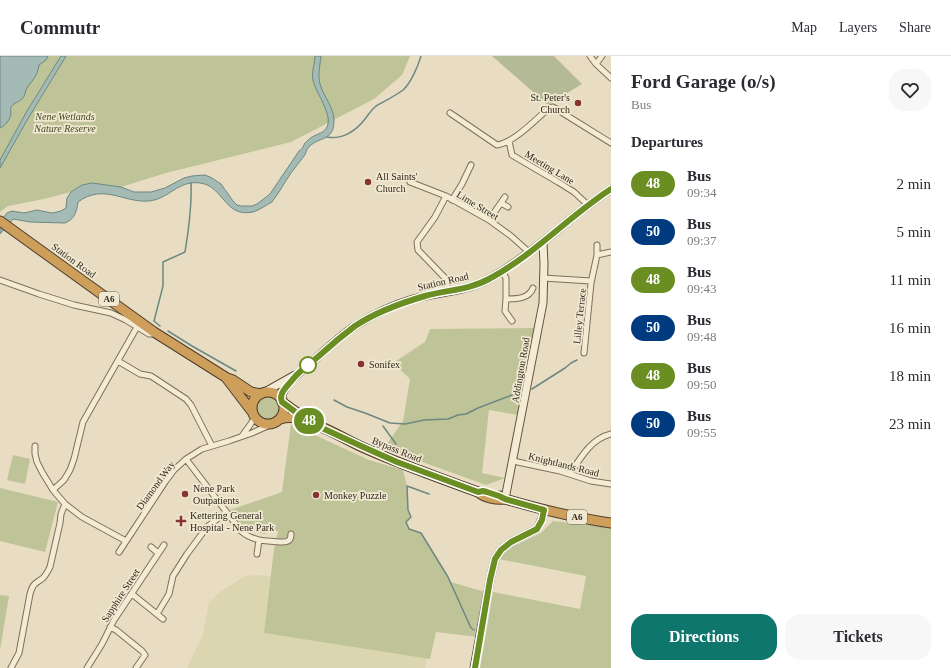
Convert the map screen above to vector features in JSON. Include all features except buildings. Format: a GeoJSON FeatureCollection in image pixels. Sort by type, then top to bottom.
{"type":"FeatureCollection","features":[{"type":"Feature","properties":{"kind":"highway","name":"Station Road"},"geometry":{"type":"LineString","coordinates":[[0,221],[154,332],[251,392],[262,394]]}},
{"type":"Feature","properties":{"kind":"highway","name":"Station Road"},"geometry":{"type":"LineString","coordinates":[[227,378],[254,415]]}},
{"type":"Feature","properties":{"kind":"highway"},"geometry":{"type":"LineString","coordinates":[[262,394],[273,394],[278,396],[282,401],[284,410],[282,415],[276,421],[264,424],[254,415],[252,408],[254,401],[262,394]]}},
{"type":"Feature","properties":{"kind":"highway","name":"Bypass Road"},"geometry":{"type":"LineString","coordinates":[[282,401],[309,422]]}},
{"type":"Feature","properties":{"kind":"highway","name":"Bypass Road"},"geometry":{"type":"LineString","coordinates":[[276,421],[286,417],[291,417],[309,422],[397,462],[498,500],[505,499],[544,510],[611,523]]}},
{"type":"Feature","properties":{"kind":"main road","name":"Station Road"},"geometry":{"type":"LineString","coordinates":[[282,401],[282,392],[297,374],[356,326],[386,310],[411,300],[431,294],[448,292],[476,285],[502,271],[530,252],[611,189]]}},
{"type":"Feature","properties":{"kind":"main road","name":"Addington Road"},"geometry":{"type":"LineString","coordinates":[[505,499],[543,303],[543,242]]}},
{"type":"Feature","properties":{"kind":"main road","name":"Station Road"},"geometry":{"type":"LineString","coordinates":[[262,394],[297,374]]}},
{"type":"Feature","properties":{"kind":"main road"},"geometry":{"type":"LineString","coordinates":[[474,668],[495,559],[501,550],[511,542],[537,529],[542,520],[544,510]]}},
{"type":"Feature","properties":{"kind":"street"},"geometry":{"type":"LineString","coordinates":[[590,56],[611,78]]}},
{"type":"Feature","properties":{"kind":"street"},"geometry":{"type":"LineString","coordinates":[[596,64],[602,56]]}},
{"type":"Feature","properties":{"kind":"street"},"geometry":{"type":"LineString","coordinates":[[450,113],[497,145],[509,141],[548,108],[553,107],[611,143]]}},
{"type":"Feature","properties":{"kind":"street","name":"Meeting Lane"},"geometry":{"type":"LineString","coordinates":[[509,141],[512,155],[574,192],[588,206]]}},
{"type":"Feature","properties":{"kind":"street"},"geometry":{"type":"LineString","coordinates":[[452,200],[471,165]]}},
{"type":"Feature","properties":{"kind":"street","name":"Lime Street"},"geometry":{"type":"LineString","coordinates":[[410,182],[446,196],[489,220],[530,252]]}},
{"type":"Feature","properties":{"kind":"street"},"geometry":{"type":"LineString","coordinates":[[446,196],[435,217],[417,242],[418,250],[446,279],[448,292]]}},
{"type":"Feature","properties":{"kind":"street"},"geometry":{"type":"LineString","coordinates":[[489,220],[505,197]]}},
{"type":"Feature","properties":{"kind":"street"},"geometry":{"type":"LineString","coordinates":[[501,203],[508,208]]}},
{"type":"Feature","properties":{"kind":"street","name":"Lilley Terrace"},"geometry":{"type":"LineString","coordinates":[[584,353],[591,281],[597,255],[597,245]]}},
{"type":"Feature","properties":{"kind":"street"},"geometry":{"type":"LineString","coordinates":[[597,255],[611,252]]}},
{"type":"Feature","properties":{"kind":"street"},"geometry":{"type":"LineString","coordinates":[[502,271],[506,278],[505,311],[512,321]]}},
{"type":"Feature","properties":{"kind":"street"},"geometry":{"type":"LineString","coordinates":[[543,278],[591,281]]}},
{"type":"Feature","properties":{"kind":"street","name":"Station Road"},"geometry":{"type":"LineString","coordinates":[[0,280],[74,305],[111,314],[126,320],[149,334],[154,332]]}},
{"type":"Feature","properties":{"kind":"street"},"geometry":{"type":"LineString","coordinates":[[506,299],[519,299],[525,297],[531,292],[532,288]]}},
{"type":"Feature","properties":{"kind":"street"},"geometry":{"type":"LineString","coordinates":[[53,490],[64,480],[70,470],[83,422],[137,327]]}},
{"type":"Feature","properties":{"kind":"street"},"geometry":{"type":"LineString","coordinates":[[118,361],[140,374],[151,376],[186,399],[191,405],[212,446]]}},
{"type":"Feature","properties":{"kind":"street"},"geometry":{"type":"LineString","coordinates":[[241,436],[250,426],[254,415]]}},
{"type":"Feature","properties":{"kind":"street","name":"Diamond Way"},"geometry":{"type":"LineString","coordinates":[[119,552],[165,482],[174,470],[186,459],[202,449],[229,442],[276,421]]}},
{"type":"Feature","properties":{"kind":"street"},"geometry":{"type":"LineString","coordinates":[[570,474],[590,446],[605,436],[611,434]]}},
{"type":"Feature","properties":{"kind":"street"},"geometry":{"type":"LineString","coordinates":[[35,446],[37,462],[42,472],[53,490],[65,504],[82,516],[126,541]]}},
{"type":"Feature","properties":{"kind":"street"},"geometry":{"type":"LineString","coordinates":[[186,459],[246,536],[259,540],[287,542],[291,534]]}},
{"type":"Feature","properties":{"kind":"street","name":"Knightlands Road"},"geometry":{"type":"LineString","coordinates":[[513,461],[560,471],[591,482],[611,484]]}},
{"type":"Feature","properties":{"kind":"street"},"geometry":{"type":"LineString","coordinates":[[10,668],[19,654],[32,587],[36,582],[43,578],[50,567],[61,514],[65,504]]}},
{"type":"Feature","properties":{"kind":"street"},"geometry":{"type":"LineString","coordinates":[[157,614],[169,594],[173,576],[187,554],[208,527],[226,512]]}},
{"type":"Feature","properties":{"kind":"street"},"geometry":{"type":"LineString","coordinates":[[256,554],[259,540]]}},
{"type":"Feature","properties":{"kind":"street","name":"Sapphire Street"},"geometry":{"type":"LineString","coordinates":[[86,668],[102,644],[114,620],[164,545]]}},
{"type":"Feature","properties":{"kind":"street"},"geometry":{"type":"LineString","coordinates":[[150,548],[158,553]]}},
{"type":"Feature","properties":{"kind":"street"},"geometry":{"type":"LineString","coordinates":[[132,594],[163,619]]}},
{"type":"Feature","properties":{"kind":"street"},"geometry":{"type":"LineString","coordinates":[[110,627],[116,630],[145,655],[136,668]]}},
{"type":"Feature","properties":{"kind":"shaded area"},"geometry":{"type":"Polygon","coordinates":[[[245,576],[271,576],[264,633],[426,658],[425,668],[187,668],[203,634],[209,602],[221,591],[245,576]]]}},
{"type":"Feature","properties":{"kind":"green space","name":"Nene Wetlands Nature Reserve"},"geometry":{"type":"Polygon","coordinates":[[[0,56],[410,56],[402,75],[374,99],[291,142],[166,173],[121,187],[92,183],[82,185],[71,192],[8,206],[0,212],[0,56]]]}},
{"type":"Feature","properties":{"kind":"green space"},"geometry":{"type":"Polygon","coordinates":[[[492,56],[554,56],[582,84],[548,105],[492,56]]]}},
{"type":"Feature","properties":{"kind":"green space"},"geometry":{"type":"Polygon","coordinates":[[[534,328],[519,415],[489,410],[482,473],[505,478],[486,485],[384,448],[403,421],[410,379],[393,363],[425,342],[430,329],[534,328]]]}},
{"type":"Feature","properties":{"kind":"green space"},"geometry":{"type":"Polygon","coordinates":[[[268,397],[273,398],[279,404],[279,414],[273,420],[268,421],[263,420],[257,414],[256,409],[257,404],[263,398],[268,397]]]}},
{"type":"Feature","properties":{"kind":"green space"},"geometry":{"type":"Polygon","coordinates":[[[291,424],[369,460],[403,470],[407,486],[408,510],[411,517],[406,522],[409,529],[421,533],[451,582],[485,592],[478,637],[436,632],[430,659],[264,633],[274,549],[278,531],[264,534],[250,530],[240,523],[230,510],[282,492],[291,424]]]}},
{"type":"Feature","properties":{"kind":"green space"},"geometry":{"type":"Polygon","coordinates":[[[13,455],[30,459],[25,484],[7,480],[13,455]]]}},
{"type":"Feature","properties":{"kind":"green space"},"geometry":{"type":"Polygon","coordinates":[[[0,488],[58,502],[45,552],[0,541],[0,488]]]}},
{"type":"Feature","properties":{"kind":"green space"},"geometry":{"type":"Polygon","coordinates":[[[553,521],[611,528],[611,668],[480,668],[493,592],[580,609],[586,576],[499,559],[506,550],[541,533],[553,521]]]}},
{"type":"Feature","properties":{"kind":"green space"},"geometry":{"type":"Polygon","coordinates":[[[0,595],[9,596],[0,650],[0,595]]]}},
{"type":"Feature","properties":{"kind":"water"},"geometry":{"type":"Polygon","coordinates":[[[0,56],[48,56],[46,60],[39,65],[36,75],[27,88],[23,98],[11,107],[11,115],[9,120],[0,128],[0,56]]]}},
{"type":"Feature","properties":{"kind":"water"},"geometry":{"type":"Polygon","coordinates":[[[61,56],[66,56],[0,168],[0,160],[27,111],[61,56]]]}},
{"type":"Feature","properties":{"kind":"water"},"geometry":{"type":"Polygon","coordinates":[[[315,56],[321,56],[319,79],[333,112],[333,128],[328,136],[312,144],[308,148],[305,155],[272,202],[261,209],[243,213],[230,206],[208,185],[192,183],[179,187],[156,200],[149,201],[140,201],[114,195],[96,194],[78,202],[74,215],[68,222],[30,222],[13,219],[0,234],[0,222],[7,213],[12,211],[24,213],[37,210],[52,213],[61,211],[66,208],[67,198],[71,192],[82,185],[92,183],[121,187],[134,192],[151,192],[165,188],[184,178],[205,175],[221,184],[237,205],[252,206],[257,204],[270,194],[305,143],[312,137],[324,131],[327,127],[328,116],[313,80],[312,74],[315,56]]]}},
{"type":"Feature","properties":{"kind":"waterway"},"geometry":{"type":"LineString","coordinates":[[327,137],[333,138],[343,136],[353,131],[376,106],[403,90],[411,79],[421,56]]}},
{"type":"Feature","properties":{"kind":"waterway"},"geometry":{"type":"LineString","coordinates":[[160,326],[154,321],[163,286],[163,262],[185,252],[190,218],[191,183]]}},
{"type":"Feature","properties":{"kind":"waterway"},"geometry":{"type":"LineString","coordinates":[[168,331],[236,371]]}},
{"type":"Feature","properties":{"kind":"waterway"},"geometry":{"type":"LineString","coordinates":[[532,389],[577,360]]}},
{"type":"Feature","properties":{"kind":"waterway"},"geometry":{"type":"LineString","coordinates":[[334,400],[347,407],[390,423],[405,424],[424,420],[448,419],[466,414],[512,395]]}},
{"type":"Feature","properties":{"kind":"waterway"},"geometry":{"type":"LineString","coordinates":[[383,426],[396,444]]}},
{"type":"Feature","properties":{"kind":"waterway"},"geometry":{"type":"LineString","coordinates":[[429,494],[407,486],[408,510],[411,517],[406,522],[409,529],[421,533],[448,577],[471,628],[474,630]]}},
{"type":"Feature","properties":{"kind":"bus line","name":"48"},"geometry":{"type":"LineString","coordinates":[[475,668],[495,559],[501,550],[511,542],[537,529],[542,520],[544,510],[505,499],[487,492],[478,492],[397,462],[309,422],[282,402],[281,395],[297,374],[356,326],[386,310],[411,300],[431,294],[465,288],[476,285],[488,279],[530,252],[611,189]]}},
{"type":"Feature","properties":{"kind":"place","name":"St. Peter's Church"},"geometry":{"type":"Point","coordinates":[578,103]}},
{"type":"Feature","properties":{"kind":"place","name":"All Saints' Church"},"geometry":{"type":"Point","coordinates":[368,182]}},
{"type":"Feature","properties":{"kind":"place","name":"Sonifex"},"geometry":{"type":"Point","coordinates":[361,364]}},
{"type":"Feature","properties":{"kind":"place","name":"Nene Park Outpatients"},"geometry":{"type":"Point","coordinates":[185,494]}},
{"type":"Feature","properties":{"kind":"place","name":"Monkey Puzzle"},"geometry":{"type":"Point","coordinates":[316,495]}},
{"type":"Feature","properties":{"kind":"place","name":"Kettering General Hospital - Nene Park"},"geometry":{"type":"Point","coordinates":[181,521]}}]}
